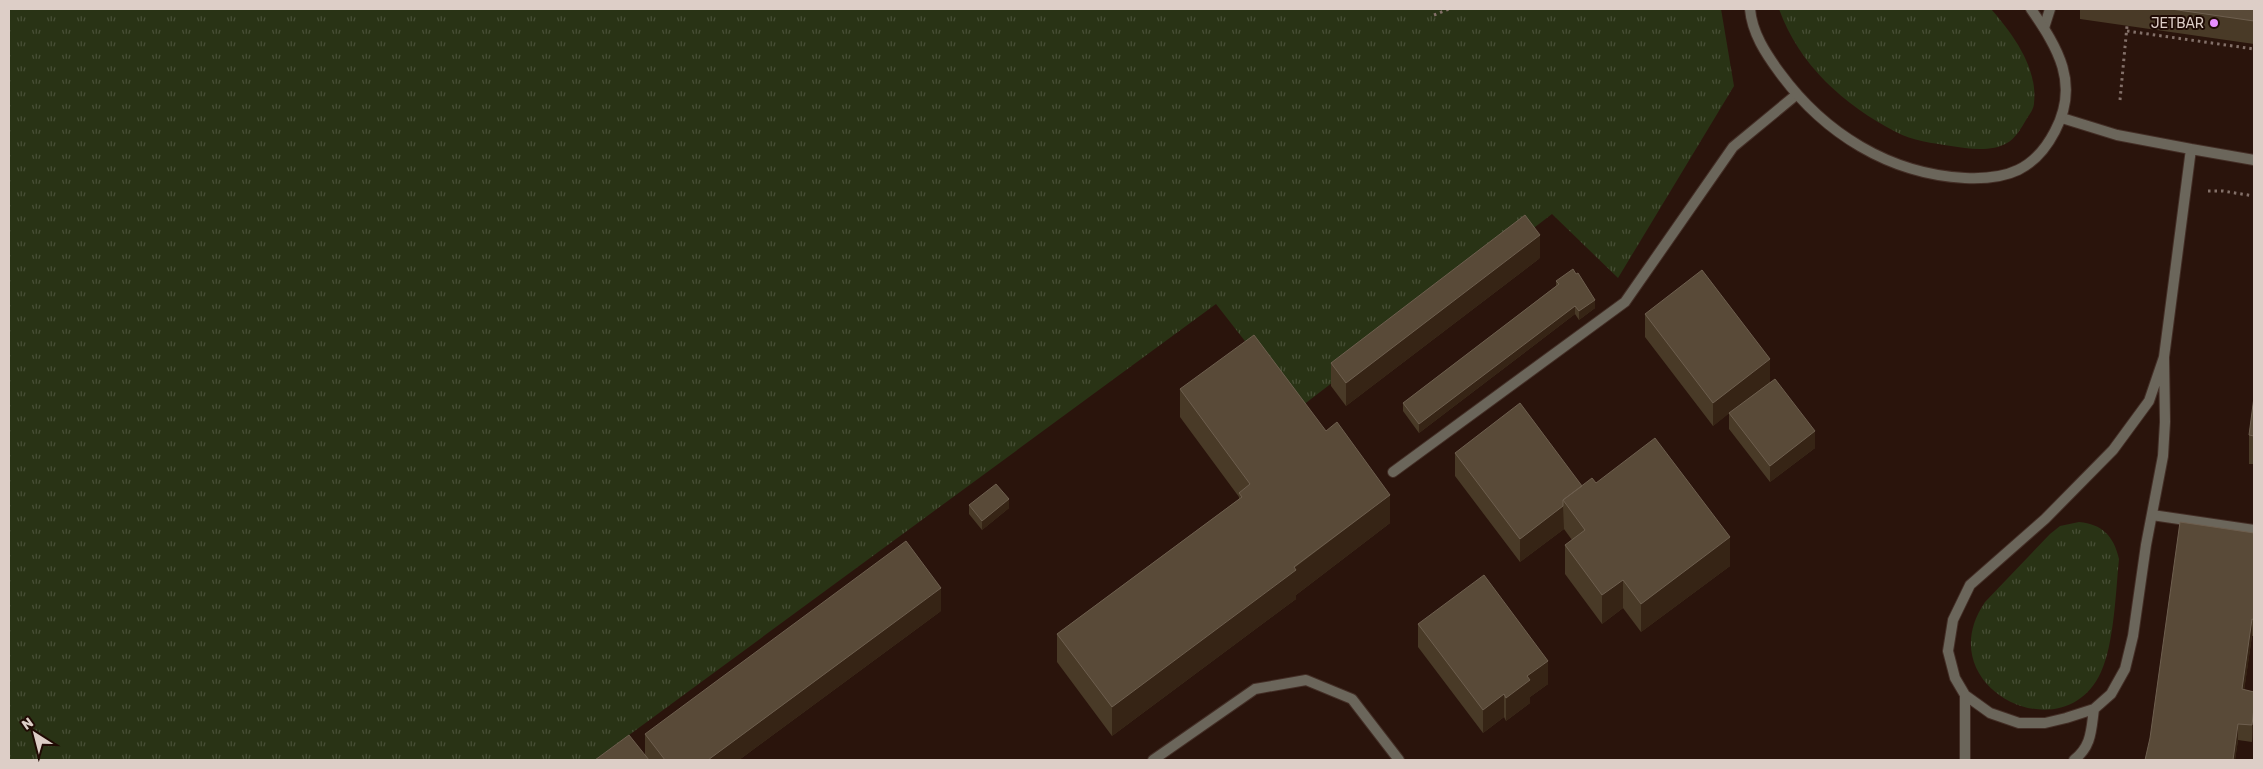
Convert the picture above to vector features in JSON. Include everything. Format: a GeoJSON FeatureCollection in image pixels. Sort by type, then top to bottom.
{"type":"FeatureCollection","features":[{"type":"Feature","properties":{"kind":"street"},"geometry":{"type":"LineString","coordinates":[[1750,9],[1750,18],[1764,49],[1796,95],[1826,124],[1854,144],[1884,159],[1917,170],[1950,177],[1979,178],[2002,177],[2019,170],[2040,154],[2050,141],[2062,118],[2067,95],[2066,77],[2059,54],[2032,9]]}},
{"type":"Feature","properties":{"kind":"street"},"geometry":{"type":"LineString","coordinates":[[2044,28],[2050,9]]}},
{"type":"Feature","properties":{"kind":"street"},"geometry":{"type":"LineString","coordinates":[[1393,472],[1625,302],[1733,147],[1796,95]]}},
{"type":"Feature","properties":{"kind":"street"},"geometry":{"type":"LineString","coordinates":[[2062,118],[2117,135],[2254,160]]}},
{"type":"Feature","properties":{"kind":"street"},"geometry":{"type":"LineString","coordinates":[[2164,357],[2149,401],[2113,450],[2045,519],[1970,585],[1953,620],[1948,651],[1955,678],[1965,695],[1990,713],[2019,723],[2045,723],[2094,708],[2111,694],[2125,669],[2133,636],[2164,447],[2166,422],[2164,357],[2191,149]]}},
{"type":"Feature","properties":{"kind":"street"},"geometry":{"type":"LineString","coordinates":[[2152,515],[2254,530]]}},
{"type":"Feature","properties":{"kind":"street"},"geometry":{"type":"LineString","coordinates":[[1153,760],[1255,689],[1306,680],[1352,699],[1399,760]]}},
{"type":"Feature","properties":{"kind":"street"},"geometry":{"type":"LineString","coordinates":[[1965,695],[1965,760]]}},
{"type":"Feature","properties":{"kind":"street"},"geometry":{"type":"LineString","coordinates":[[2074,760],[2083,753],[2090,736],[2094,708]]}},
{"type":"Feature","properties":{"kind":"path"},"geometry":{"type":"LineString","coordinates":[[1434,15],[1449,9]]}},
{"type":"Feature","properties":{"kind":"path"},"geometry":{"type":"LineString","coordinates":[[2120,100],[2127,26]]}},
{"type":"Feature","properties":{"kind":"path"},"geometry":{"type":"LineString","coordinates":[[2127,31],[2254,49]]}},
{"type":"Feature","properties":{"kind":"path"},"geometry":{"type":"LineString","coordinates":[[2208,191],[2223,191],[2254,196]]}},
{"type":"Feature","properties":{"kind":"green space"},"geometry":{"type":"Polygon","coordinates":[[[9,9],[1721,9],[1734,86],[1618,278],[1552,214],[1298,409],[1216,304],[595,760],[9,760],[9,9]]]}},
{"type":"Feature","properties":{"kind":"green space"},"geometry":{"type":"Polygon","coordinates":[[[1779,9],[1991,9],[2008,29],[2028,64],[2034,90],[2033,107],[2013,139],[1994,148],[1972,149],[1909,138],[1877,121],[1841,96],[1811,65],[1798,48],[1779,9]]]}},
{"type":"Feature","properties":{"kind":"green space"},"geometry":{"type":"Polygon","coordinates":[[[2079,522],[2094,525],[2106,533],[2114,544],[2119,559],[2114,617],[2109,647],[2101,672],[2083,696],[2059,708],[2033,709],[2007,700],[1986,683],[1973,660],[1972,633],[1985,602],[2050,534],[2060,526],[2079,522]]]}},
{"type":"Feature","properties":{"kind":"building"},"geometry":{"type":"Polygon","coordinates":[[[2171,9],[2254,9],[2254,21],[2171,9]]]}},
{"type":"Feature","properties":{"kind":"building"},"geometry":{"type":"Polygon","coordinates":[[[1525,215],[1540,235],[1346,383],[1331,363],[1525,215]]]}},
{"type":"Feature","properties":{"kind":"building"},"geometry":{"type":"Polygon","coordinates":[[[1573,269],[1576,274],[1578,273],[1595,300],[1579,311],[1575,306],[1419,424],[1403,403],[1559,284],[1556,281],[1573,269]]]}},
{"type":"Feature","properties":{"kind":"building"},"geometry":{"type":"Polygon","coordinates":[[[1702,270],[1770,359],[1713,403],[1645,314],[1702,270]]]}},
{"type":"Feature","properties":{"kind":"building"},"geometry":{"type":"Polygon","coordinates":[[[1254,335],[1326,431],[1337,422],[1390,495],[1294,567],[1296,570],[1112,707],[1057,634],[1242,497],[1239,493],[1250,484],[1180,389],[1254,335]]]}},
{"type":"Feature","properties":{"kind":"building"},"geometry":{"type":"Polygon","coordinates":[[[1775,379],[1815,431],[1770,466],[1729,413],[1775,379]]]}},
{"type":"Feature","properties":{"kind":"building"},"geometry":{"type":"Polygon","coordinates":[[[2254,397],[2254,436],[2249,435],[2254,397]]]}},
{"type":"Feature","properties":{"kind":"building"},"geometry":{"type":"Polygon","coordinates":[[[1520,403],[1582,486],[1563,500],[1563,506],[1520,539],[1455,453],[1520,403]]]}},
{"type":"Feature","properties":{"kind":"building"},"geometry":{"type":"Polygon","coordinates":[[[1655,438],[1730,537],[1641,604],[1623,580],[1602,595],[1565,545],[1585,530],[1563,500],[1592,478],[1596,483],[1655,438]]]}},
{"type":"Feature","properties":{"kind":"building"},"geometry":{"type":"Polygon","coordinates":[[[996,484],[1009,499],[982,521],[969,505],[996,484]]]}},
{"type":"Feature","properties":{"kind":"building"},"geometry":{"type":"Polygon","coordinates":[[[2180,522],[2254,533],[2254,620],[2252,619],[2242,689],[2254,692],[2254,708],[2252,725],[2238,724],[2233,760],[2145,760],[2150,738],[2180,522]]]}},
{"type":"Feature","properties":{"kind":"building"},"geometry":{"type":"Polygon","coordinates":[[[906,541],[941,588],[708,760],[665,760],[645,734],[906,541]]]}},
{"type":"Feature","properties":{"kind":"building"},"geometry":{"type":"Polygon","coordinates":[[[1484,575],[1548,661],[1527,676],[1530,680],[1506,698],[1504,694],[1483,710],[1418,624],[1484,575]]]}},
{"type":"Feature","properties":{"kind":"building"},"geometry":{"type":"Polygon","coordinates":[[[629,735],[649,760],[595,760],[629,735]]]}},
{"type":"Feature","properties":{"kind":"place","name":"JETBAR"},"geometry":{"type":"Point","coordinates":[2214,23]}}]}
